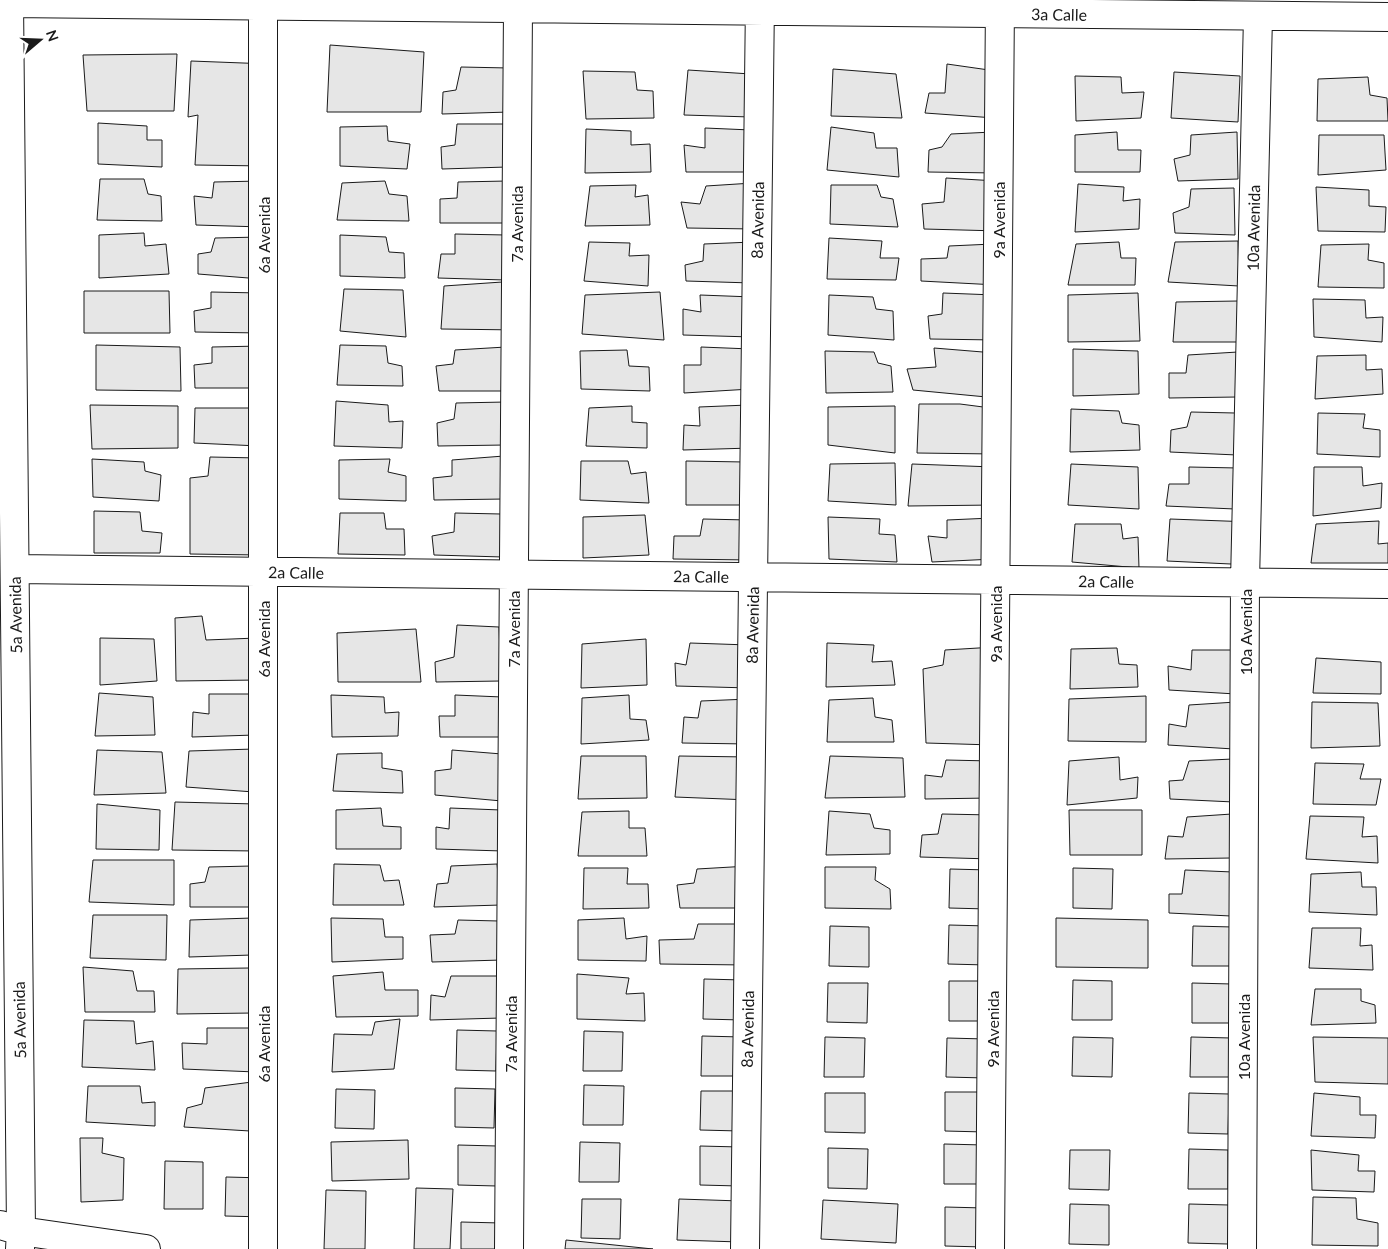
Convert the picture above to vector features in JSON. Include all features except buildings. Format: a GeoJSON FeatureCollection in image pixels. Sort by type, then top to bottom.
{"type":"FeatureCollection","features":[{"type":"Feature","properties":{"kind":"street","name":"3a Calle"},"geometry":{"type":"LineString","coordinates":[[9,2],[263,3],[518,9],[760,6],[1000,7],[1258,16],[1388,17]]}},
{"type":"Feature","properties":{"kind":"street","name":"5a Avenida"},"geometry":{"type":"LineString","coordinates":[[9,2],[15,569],[14,1235]]}},
{"type":"Feature","properties":{"kind":"street","name":"6a Avenida"},"geometry":{"type":"LineString","coordinates":[[263,3],[263,1249]]}},
{"type":"Feature","properties":{"kind":"street","name":"8a Avenida"},"geometry":{"type":"LineString","coordinates":[[745,1249],[760,6]]}},
{"type":"Feature","properties":{"kind":"street","name":"9a Avenida"},"geometry":{"type":"LineString","coordinates":[[990,1249],[1000,7]]}},
{"type":"Feature","properties":{"kind":"street","name":"7a Avenida"},"geometry":{"type":"LineString","coordinates":[[509,1249],[518,9]]}},
{"type":"Feature","properties":{"kind":"street","name":"10a Avenida"},"geometry":{"type":"LineString","coordinates":[[1242,1249],[1245,582],[1258,16]]}},
{"type":"Feature","properties":{"kind":"street","name":"2a Calle"},"geometry":{"type":"LineString","coordinates":[[15,569],[1388,584]]}},
{"type":"Feature","properties":{"kind":"street"},"geometry":{"type":"LineString","coordinates":[[14,1235],[146,1249]]}}]}
